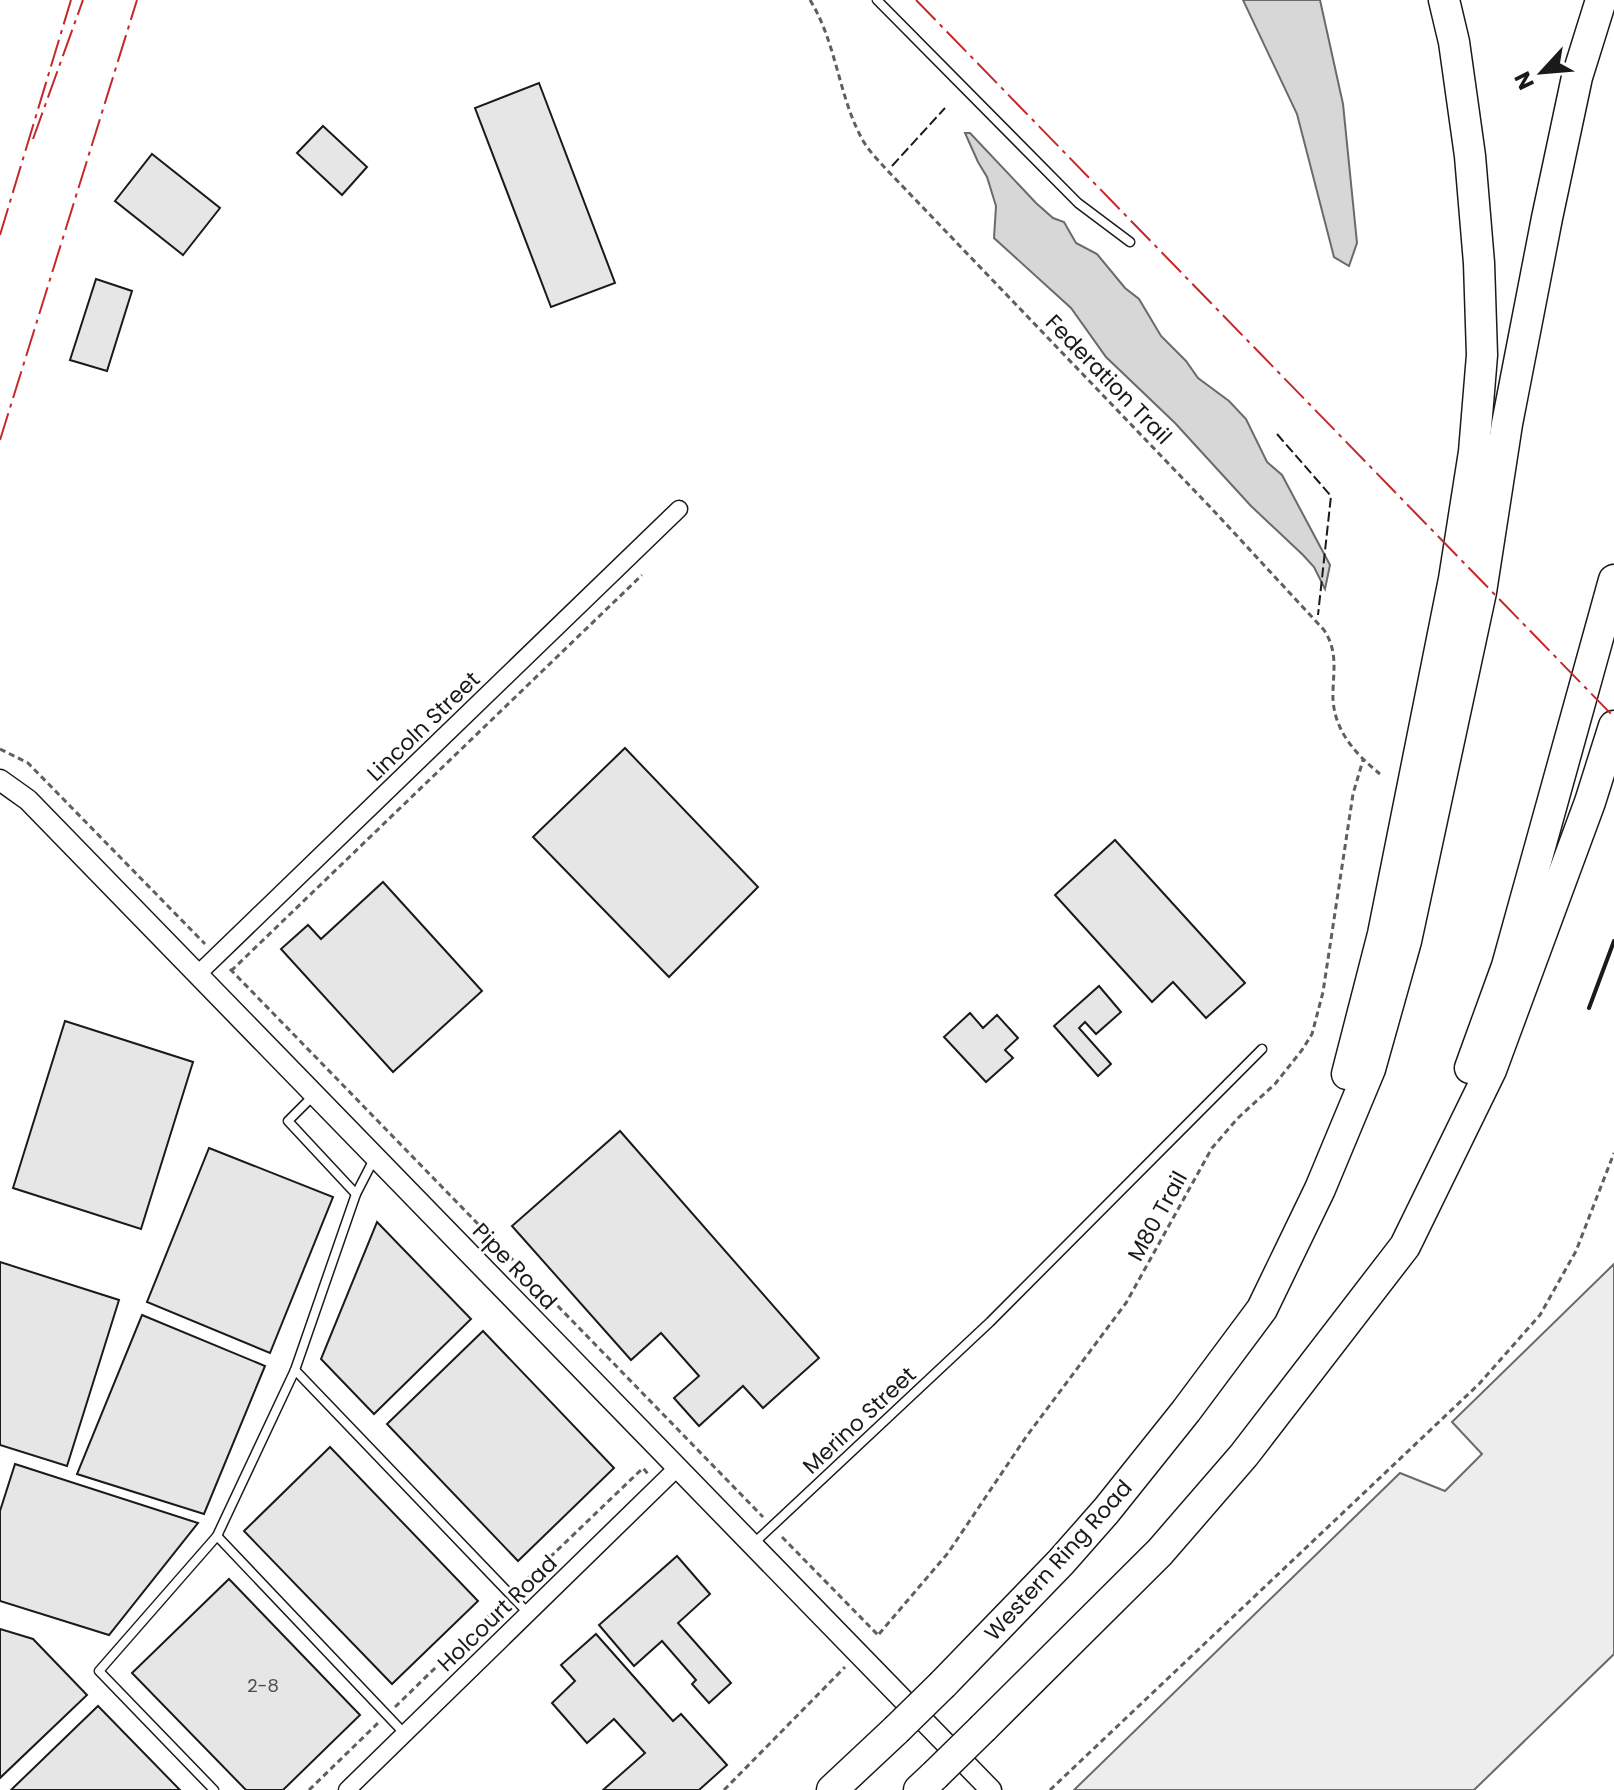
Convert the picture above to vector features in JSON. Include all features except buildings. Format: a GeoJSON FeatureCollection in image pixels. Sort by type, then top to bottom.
{"type":"FeatureCollection","features":[{"type":"Feature","properties":{"kind":"highway"},"geometry":{"type":"LineString","coordinates":[[1262,1309],[1310,1184],[1352,1058],[1392,888],[1454,579],[1474,452],[1482,355],[1479,263],[1470,156],[1454,42],[1444,0]]}},
{"type":"Feature","properties":{"kind":"highway"},"geometry":{"type":"LineString","coordinates":[[1262,1309],[1320,1189],[1370,1069],[1406,941],[1481,592],[1507,424],[1547,218],[1577,77],[1601,0]]}},
{"type":"Feature","properties":{"kind":"highway"},"geometry":{"type":"LineString","coordinates":[[1323,1349],[1393,1237],[1473,1061],[1507,966],[1614,580]]}},
{"type":"Feature","properties":{"kind":"highway"},"geometry":{"type":"LineString","coordinates":[[927,1783],[1160,1552],[1244,1455],[1405,1246],[1491,1070],[1590,802],[1614,726]]}},
{"type":"Feature","properties":{"kind":"highway","name":"Western Ring Road"},"geometry":{"type":"LineString","coordinates":[[832,1790],[943,1684],[1061,1562],[1186,1411],[1262,1309]]}},
{"type":"Feature","properties":{"kind":"street","name":"Lincoln Street"},"geometry":{"type":"LineString","coordinates":[[198,974],[679,509]]}},
{"type":"Feature","properties":{"kind":"street","name":"Pipe Road"},"geometry":{"type":"LineString","coordinates":[[0,780],[28,800],[991,1790]]}},
{"type":"Feature","properties":{"kind":"street","name":"Holcourt Road"},"geometry":{"type":"LineString","coordinates":[[347,1790],[677,1468]]}},
{"type":"Feature","properties":{"kind":"lane"},"geometry":{"type":"LineString","coordinates":[[877,0],[1078,203],[1130,242]]}},
{"type":"Feature","properties":{"kind":"lane","name":"Merino Street"},"geometry":{"type":"LineString","coordinates":[[753,1545],[990,1322],[1262,1049]]}},
{"type":"Feature","properties":{"kind":"lane"},"geometry":{"type":"LineString","coordinates":[[314,1095],[288,1121],[356,1194]]}},
{"type":"Feature","properties":{"kind":"lane"},"geometry":{"type":"LineString","coordinates":[[214,1790],[99,1671],[217,1536],[295,1370],[356,1194],[375,1156]]}},
{"type":"Feature","properties":{"kind":"lane"},"geometry":{"type":"LineString","coordinates":[[295,1370],[528,1613]]}},
{"type":"Feature","properties":{"kind":"lane"},"geometry":{"type":"LineString","coordinates":[[217,1536],[405,1734]]}},
{"type":"Feature","properties":{"kind":"path","name":"Federation Trail"},"geometry":{"type":"LineString","coordinates":[[810,0],[829,39],[860,135],[875,157],[1324,630],[1335,652],[1333,693],[1338,725],[1363,760],[1380,774]]}},
{"type":"Feature","properties":{"kind":"path"},"geometry":{"type":"LineString","coordinates":[[231,971],[642,575]]}},
{"type":"Feature","properties":{"kind":"path"},"geometry":{"type":"LineString","coordinates":[[0,749],[28,763],[878,1635]]}},
{"type":"Feature","properties":{"kind":"path","name":"M80 Trail"},"geometry":{"type":"LineString","coordinates":[[870,1643],[948,1553],[1026,1437],[1126,1303],[1212,1148],[1275,1084],[1312,1034],[1323,992],[1353,794],[1363,760]]}},
{"type":"Feature","properties":{"kind":"path"},"geometry":{"type":"LineString","coordinates":[[1050,1790],[1479,1384],[1540,1315],[1576,1251],[1614,1153]]}},
{"type":"Feature","properties":{"kind":"path"},"geometry":{"type":"LineString","coordinates":[[309,1790],[643,1468],[659,1486]]}},
{"type":"Feature","properties":{"kind":"path"},"geometry":{"type":"LineString","coordinates":[[724,1790],[807,1709],[847,1664]]}},
{"type":"Feature","properties":{"kind":"shaded area"},"geometry":{"type":"Polygon","coordinates":[[[1243,0],[1320,0],[1343,104],[1357,243],[1349,266],[1334,257],[1297,114],[1243,0]]]}},
{"type":"Feature","properties":{"kind":"shaded area"},"geometry":{"type":"Polygon","coordinates":[[[965,133],[970,133],[1036,203],[1053,218],[1064,222],[1076,243],[1097,254],[1125,288],[1139,299],[1161,336],[1198,378],[1229,401],[1246,419],[1267,462],[1282,475],[1330,565],[1325,589],[1314,567],[1303,555],[1106,357],[1071,308],[994,238],[996,206],[987,177],[965,133]]]}},
{"type":"Feature","properties":{"kind":"shaded area"},"geometry":{"type":"Polygon","coordinates":[[[1614,1264],[1614,1654],[1474,1790],[1074,1790],[1400,1473],[1445,1491],[1482,1454],[1452,1422],[1614,1264]]]}},
{"type":"Feature","properties":{"kind":"fence"},"geometry":{"type":"LineString","coordinates":[[892,166],[945,108]]}},
{"type":"Feature","properties":{"kind":"fence"},"geometry":{"type":"LineString","coordinates":[[1277,434],[1331,496],[1318,615]]}},
{"type":"Feature","properties":{"kind":"wall"},"geometry":{"type":"LineString","coordinates":[[1589,1008],[1614,941]]}},
{"type":"Feature","properties":{"kind":"power"},"geometry":{"type":"LineString","coordinates":[[0,235],[71,0]]}},
{"type":"Feature","properties":{"kind":"power"},"geometry":{"type":"LineString","coordinates":[[33,139],[83,0]]}},
{"type":"Feature","properties":{"kind":"power"},"geometry":{"type":"LineString","coordinates":[[0,440],[137,0]]}},
{"type":"Feature","properties":{"kind":"power"},"geometry":{"type":"LineString","coordinates":[[916,0],[1614,717]]}}]}
